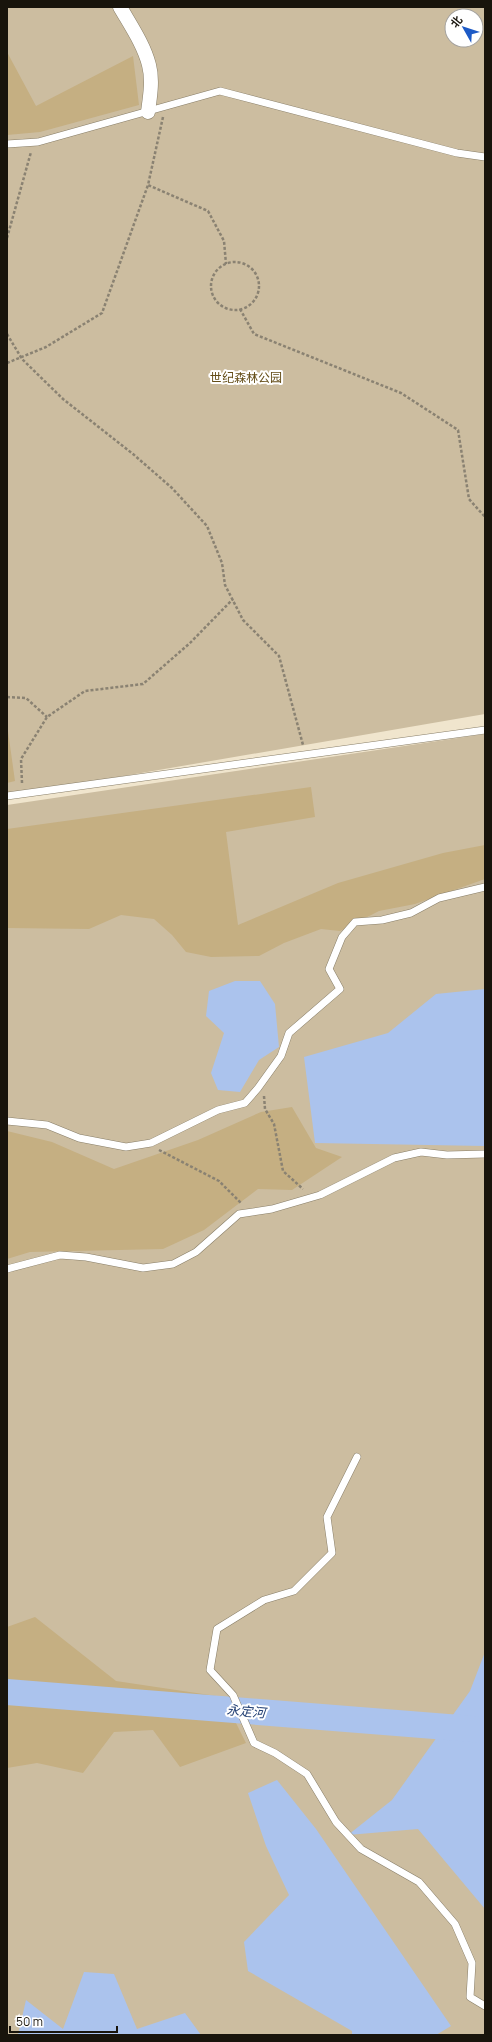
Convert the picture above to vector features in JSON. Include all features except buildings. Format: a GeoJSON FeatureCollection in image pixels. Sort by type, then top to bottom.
{"type":"FeatureCollection","features":[{"type":"Feature","properties":{"kind":"street"},"geometry":{"type":"LineString","coordinates":[[120,7],[140,42],[149,66],[151,86],[148,112]]}},
{"type":"Feature","properties":{"kind":"lane"},"geometry":{"type":"LineString","coordinates":[[7,144],[38,142],[220,91],[457,153],[485,157]]}},
{"type":"Feature","properties":{"kind":"lane"},"geometry":{"type":"LineString","coordinates":[[7,796],[485,730]]}},
{"type":"Feature","properties":{"kind":"lane"},"geometry":{"type":"LineString","coordinates":[[7,1121],[47,1125],[78,1138],[126,1146],[151,1143],[218,1110],[245,1102],[281,1056],[289,1032],[340,989],[329,969],[342,937],[355,922],[382,920],[411,913],[439,898],[485,887]]}},
{"type":"Feature","properties":{"kind":"lane"},"geometry":{"type":"LineString","coordinates":[[7,1269],[60,1255],[86,1257],[143,1268],[173,1264],[196,1252],[239,1214],[272,1209],[313,1197],[394,1158],[421,1152],[447,1156],[485,1154]]}},
{"type":"Feature","properties":{"kind":"lane"},"geometry":{"type":"LineString","coordinates":[[357,1457],[327,1517],[332,1553],[294,1591],[264,1600],[217,1629],[210,1670],[233,1695],[254,1743],[276,1753],[307,1774],[336,1822],[361,1849],[419,1882],[455,1924],[472,1963],[470,1997],[485,2006]]}},
{"type":"Feature","properties":{"kind":"path"},"geometry":{"type":"LineString","coordinates":[[7,363],[22,359],[46,347],[102,313],[148,185],[165,107]]}},
{"type":"Feature","properties":{"kind":"path"},"geometry":{"type":"LineString","coordinates":[[7,238],[30,154],[38,142]]}},
{"type":"Feature","properties":{"kind":"path"},"geometry":{"type":"LineString","coordinates":[[148,185],[208,211],[224,241],[226,264]]}},
{"type":"Feature","properties":{"kind":"path"},"geometry":{"type":"LineString","coordinates":[[241,262],[254,271],[258,278],[259,286],[254,301],[240,309],[225,307],[214,297],[212,289],[214,274],[226,264],[241,262]]}},
{"type":"Feature","properties":{"kind":"path"},"geometry":{"type":"LineString","coordinates":[[240,309],[254,334],[401,393],[458,430],[469,500],[485,518]]}},
{"type":"Feature","properties":{"kind":"path"},"geometry":{"type":"LineString","coordinates":[[7,334],[22,359],[63,399],[133,454],[172,488],[207,526],[222,563],[225,585],[243,620],[279,656],[305,755]]}},
{"type":"Feature","properties":{"kind":"path"},"geometry":{"type":"LineString","coordinates":[[23,794],[21,759],[47,717],[85,691],[143,684],[190,642],[232,599]]}},
{"type":"Feature","properties":{"kind":"path"},"geometry":{"type":"LineString","coordinates":[[7,697],[26,698],[47,717]]}},
{"type":"Feature","properties":{"kind":"path"},"geometry":{"type":"LineString","coordinates":[[259,1086],[264,1095],[265,1109],[274,1124],[283,1171],[313,1197]]}},
{"type":"Feature","properties":{"kind":"path"},"geometry":{"type":"LineString","coordinates":[[146,1144],[219,1181],[249,1212]]}},
{"type":"Feature","properties":{"kind":"green space","name":"世纪森林公园"},"geometry":{"type":"Polygon","coordinates":[[[7,7],[485,7],[485,714],[7,796],[7,7]]]}},
{"type":"Feature","properties":{"kind":"green space"},"geometry":{"type":"Polygon","coordinates":[[[485,734],[485,2035],[7,2035],[7,805],[485,734]]]}},
{"type":"Feature","properties":{"kind":"shaded area"},"geometry":{"type":"Polygon","coordinates":[[[7,52],[36,106],[133,56],[139,105],[40,132],[7,135],[7,52]]]}},
{"type":"Feature","properties":{"kind":"shaded area"},"geometry":{"type":"Polygon","coordinates":[[[7,724],[15,781],[7,783],[7,724]]]}},
{"type":"Feature","properties":{"kind":"shaded area"},"geometry":{"type":"Polygon","coordinates":[[[311,787],[315,817],[226,832],[238,925],[338,883],[443,853],[485,845],[485,879],[415,904],[379,911],[340,931],[321,929],[284,943],[259,956],[211,957],[186,952],[172,935],[154,919],[121,915],[89,929],[7,928],[7,829],[311,787]]]}},
{"type":"Feature","properties":{"kind":"shaded area"},"geometry":{"type":"Polygon","coordinates":[[[292,1107],[316,1148],[342,1157],[292,1190],[258,1189],[204,1230],[163,1249],[30,1252],[7,1259],[7,1131],[52,1142],[114,1169],[198,1140],[261,1112],[292,1107]]]}},
{"type":"Feature","properties":{"kind":"shaded area"},"geometry":{"type":"Polygon","coordinates":[[[35,1617],[116,1681],[223,1697],[246,1743],[180,1767],[153,1730],[114,1732],[83,1773],[37,1763],[7,1768],[7,1627],[35,1617]]]}},
{"type":"Feature","properties":{"kind":"water"},"geometry":{"type":"Polygon","coordinates":[[[235,981],[260,981],[275,1004],[279,1047],[259,1060],[240,1092],[218,1090],[211,1073],[224,1033],[206,1016],[209,991],[235,981]]]}},
{"type":"Feature","properties":{"kind":"water"},"geometry":{"type":"Polygon","coordinates":[[[485,989],[485,1146],[315,1143],[304,1057],[388,1033],[436,994],[485,989]]]}},
{"type":"Feature","properties":{"kind":"water"},"geometry":{"type":"Polygon","coordinates":[[[485,1652],[485,1909],[418,1829],[348,1835],[392,1800],[470,1691],[485,1652]]]}},
{"type":"Feature","properties":{"kind":"water"},"geometry":{"type":"Polygon","coordinates":[[[277,1780],[316,1829],[451,2026],[436,2035],[352,2035],[352,2031],[248,1971],[244,1942],[289,1895],[266,1846],[248,1793],[277,1780]]]}},
{"type":"Feature","properties":{"kind":"water"},"geometry":{"type":"Polygon","coordinates":[[[84,1972],[114,1974],[137,2029],[185,2013],[201,2035],[18,2035],[26,2000],[63,2029],[84,1972]]]}},
{"type":"Feature","properties":{"kind":"waterway","name":"永定河"},"geometry":{"type":"LineString","coordinates":[[7,1692],[485,1730]]}}]}
